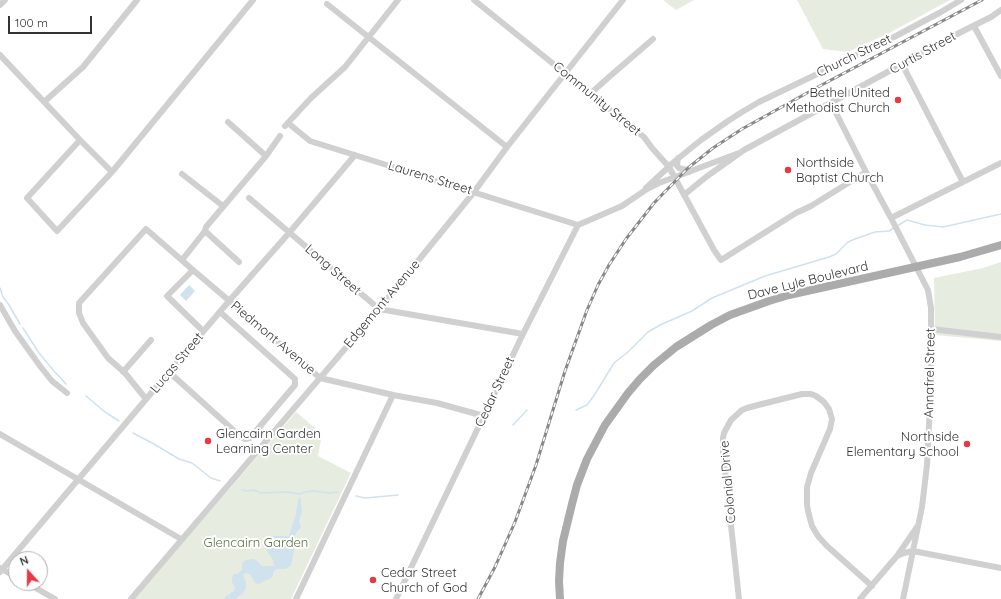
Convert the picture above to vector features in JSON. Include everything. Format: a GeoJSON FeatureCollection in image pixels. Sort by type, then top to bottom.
{"type":"FeatureCollection","features":[{"type":"Feature","properties":{"kind":"main road","name":"Dave Lyle Boulevard"},"geometry":{"type":"LineString","coordinates":[[560,599],[559,581],[563,541],[577,485],[587,459],[616,408],[654,365],[676,347],[711,325],[749,307],[789,295],[960,257],[1001,245]]}},
{"type":"Feature","properties":{"kind":"street"},"geometry":{"type":"LineString","coordinates":[[0,5],[5,0]]}},
{"type":"Feature","properties":{"kind":"street"},"geometry":{"type":"LineString","coordinates":[[44,102],[83,67],[137,0]]}},
{"type":"Feature","properties":{"kind":"street"},"geometry":{"type":"LineString","coordinates":[[80,140],[26,198],[57,231],[112,172],[253,0]]}},
{"type":"Feature","properties":{"kind":"street"},"geometry":{"type":"LineString","coordinates":[[368,37],[398,0]]}},
{"type":"Feature","properties":{"kind":"street","name":"Community Street"},"geometry":{"type":"LineString","coordinates":[[474,0],[644,137],[669,167],[714,250],[721,260],[866,172]]}},
{"type":"Feature","properties":{"kind":"street","name":"Edgemont Avenue"},"geometry":{"type":"LineString","coordinates":[[131,599],[378,309],[474,192],[507,147],[623,0]]}},
{"type":"Feature","properties":{"kind":"street","name":"Church Street"},"geometry":{"type":"LineString","coordinates":[[669,167],[708,134],[742,112],[773,95],[894,37],[961,0]]}},
{"type":"Feature","properties":{"kind":"street"},"geometry":{"type":"LineString","coordinates":[[327,4],[507,147]]}},
{"type":"Feature","properties":{"kind":"street","name":"Curtis Street"},"geometry":{"type":"LineString","coordinates":[[684,195],[740,153],[991,17],[1001,10]]}},
{"type":"Feature","properties":{"kind":"street"},"geometry":{"type":"LineString","coordinates":[[974,26],[1001,76]]}},
{"type":"Feature","properties":{"kind":"street","name":"Laurens Street"},"geometry":{"type":"LineString","coordinates":[[368,37],[345,67],[310,98],[286,124],[310,141],[578,225]]}},
{"type":"Feature","properties":{"kind":"street"},"geometry":{"type":"LineString","coordinates":[[590,94],[653,39]]}},
{"type":"Feature","properties":{"kind":"street"},"geometry":{"type":"LineString","coordinates":[[0,54],[112,172]]}},
{"type":"Feature","properties":{"kind":"street"},"geometry":{"type":"LineString","coordinates":[[0,66],[6,61]]}},
{"type":"Feature","properties":{"kind":"street"},"geometry":{"type":"LineString","coordinates":[[902,64],[963,182]]}},
{"type":"Feature","properties":{"kind":"street","name":"Annafrel Street"},"geometry":{"type":"LineString","coordinates":[[830,103],[917,267],[928,290],[931,308],[930,400],[927,458],[922,507],[904,599]]}},
{"type":"Feature","properties":{"kind":"street"},"geometry":{"type":"LineString","coordinates":[[228,122],[266,156]]}},
{"type":"Feature","properties":{"kind":"street"},"geometry":{"type":"LineString","coordinates":[[182,260],[205,232],[206,226],[266,156],[280,136]]}},
{"type":"Feature","properties":{"kind":"street","name":"Curtis Street"},"geometry":{"type":"LineString","coordinates":[[578,225],[622,206],[659,183],[740,153]]}},
{"type":"Feature","properties":{"kind":"street","name":"Lucas Street"},"geometry":{"type":"LineString","coordinates":[[1,570],[355,155]]}},
{"type":"Feature","properties":{"kind":"street"},"geometry":{"type":"LineString","coordinates":[[678,158],[677,166],[681,169],[690,171],[689,172]]}},
{"type":"Feature","properties":{"kind":"street"},"geometry":{"type":"LineString","coordinates":[[895,224],[963,182],[1001,163]]}},
{"type":"Feature","properties":{"kind":"street"},"geometry":{"type":"LineString","coordinates":[[669,167],[679,172],[689,172]]}},
{"type":"Feature","properties":{"kind":"street"},"geometry":{"type":"LineString","coordinates":[[659,183],[668,175],[669,167]]}},
{"type":"Feature","properties":{"kind":"street"},"geometry":{"type":"LineString","coordinates":[[640,194],[654,179],[669,167]]}},
{"type":"Feature","properties":{"kind":"street"},"geometry":{"type":"LineString","coordinates":[[182,174],[223,206]]}},
{"type":"Feature","properties":{"kind":"street","name":"Long Street"},"geometry":{"type":"LineString","coordinates":[[250,198],[378,309]]}},
{"type":"Feature","properties":{"kind":"street","name":"Cedar Street"},"geometry":{"type":"LineString","coordinates":[[396,599],[523,334],[578,225]]}},
{"type":"Feature","properties":{"kind":"street","name":"Piedmont Avenue"},"geometry":{"type":"LineString","coordinates":[[123,372],[108,358],[84,323],[79,313],[79,303],[146,229],[320,378],[393,395],[437,403],[484,416]]}},
{"type":"Feature","properties":{"kind":"street"},"geometry":{"type":"LineString","coordinates":[[205,232],[239,262]]}},
{"type":"Feature","properties":{"kind":"street"},"geometry":{"type":"LineString","coordinates":[[191,268],[167,296],[204,331]]}},
{"type":"Feature","properties":{"kind":"street"},"geometry":{"type":"LineString","coordinates":[[0,305],[15,331],[40,366],[52,381],[67,393]]}},
{"type":"Feature","properties":{"kind":"street"},"geometry":{"type":"LineString","coordinates":[[378,309],[523,334]]}},
{"type":"Feature","properties":{"kind":"street"},"geometry":{"type":"LineString","coordinates":[[169,372],[240,437],[245,439],[250,438],[295,385],[295,379],[220,312]]}},
{"type":"Feature","properties":{"kind":"street"},"geometry":{"type":"LineString","coordinates":[[931,330],[1001,337]]}},
{"type":"Feature","properties":{"kind":"street"},"geometry":{"type":"LineString","coordinates":[[146,399],[123,372],[151,340]]}},
{"type":"Feature","properties":{"kind":"street","name":"Colonial Drive"},"geometry":{"type":"LineString","coordinates":[[739,599],[723,451],[724,433],[731,420],[742,410],[802,394],[811,394],[824,402],[829,409],[832,419],[830,429],[811,473],[807,487],[807,505],[812,526],[827,546],[872,586]]}},
{"type":"Feature","properties":{"kind":"street"},"geometry":{"type":"LineString","coordinates":[[296,599],[393,395]]}},
{"type":"Feature","properties":{"kind":"street"},"geometry":{"type":"LineString","coordinates":[[0,434],[181,539]]}},
{"type":"Feature","properties":{"kind":"street"},"geometry":{"type":"LineString","coordinates":[[860,599],[897,556],[919,524]]}},
{"type":"Feature","properties":{"kind":"street"},"geometry":{"type":"LineString","coordinates":[[897,556],[913,551],[1001,568]]}},
{"type":"Feature","properties":{"kind":"street"},"geometry":{"type":"LineString","coordinates":[[41,591],[55,599]]}},
{"type":"Feature","properties":{"kind":"green space"},"geometry":{"type":"Polygon","coordinates":[[[663,0],[694,0],[676,10],[663,0]]]}},
{"type":"Feature","properties":{"kind":"green space"},"geometry":{"type":"Polygon","coordinates":[[[797,0],[950,0],[891,32],[848,52],[823,49],[797,0]]]}},
{"type":"Feature","properties":{"kind":"green space"},"geometry":{"type":"Polygon","coordinates":[[[1001,262],[1001,341],[935,335],[934,278],[983,268],[1001,262]]]}},
{"type":"Feature","properties":{"kind":"green space","name":"Glencairn Garden"},"geometry":{"type":"Polygon","coordinates":[[[296,412],[322,434],[318,456],[351,473],[291,599],[134,599],[296,412]]]}},
{"type":"Feature","properties":{"kind":"water"},"geometry":{"type":"Polygon","coordinates":[[[189,285],[195,291],[186,301],[180,295],[189,285]]]}},
{"type":"Feature","properties":{"kind":"water"},"geometry":{"type":"Polygon","coordinates":[[[300,497],[302,511],[299,522],[301,527],[295,536],[296,540],[291,565],[286,569],[277,569],[273,572],[273,576],[271,578],[258,584],[255,583],[250,574],[246,573],[243,575],[246,582],[246,588],[243,593],[235,599],[224,599],[234,591],[235,587],[232,582],[232,577],[234,574],[237,574],[242,570],[242,563],[246,560],[256,560],[262,566],[274,566],[273,560],[267,551],[269,540],[271,537],[275,536],[289,536],[300,497]]]}},
{"type":"Feature","properties":{"kind":"waterway"},"geometry":{"type":"LineString","coordinates":[[897,226],[907,220],[925,225],[943,227],[1001,214]]}},
{"type":"Feature","properties":{"kind":"waterway"},"geometry":{"type":"LineString","coordinates":[[576,410],[587,405],[614,363],[628,352],[648,332],[660,325],[692,311],[712,298],[765,276],[829,257],[836,254],[848,242],[875,232],[889,231],[894,228]]}},
{"type":"Feature","properties":{"kind":"waterway"},"geometry":{"type":"LineString","coordinates":[[0,288],[3,297],[20,324]]}},
{"type":"Feature","properties":{"kind":"waterway"},"geometry":{"type":"LineString","coordinates":[[23,328],[39,353],[66,384]]}},
{"type":"Feature","properties":{"kind":"waterway"},"geometry":{"type":"LineString","coordinates":[[86,396],[105,412],[119,421]]}},
{"type":"Feature","properties":{"kind":"waterway"},"geometry":{"type":"LineString","coordinates":[[513,425],[527,410]]}},
{"type":"Feature","properties":{"kind":"waterway"},"geometry":{"type":"LineString","coordinates":[[133,433],[179,459],[192,463],[211,478],[220,481]]}},
{"type":"Feature","properties":{"kind":"waterway"},"geometry":{"type":"LineString","coordinates":[[242,490],[254,490],[261,493],[287,492],[300,494],[314,491],[330,493],[338,492]]}},
{"type":"Feature","properties":{"kind":"waterway"},"geometry":{"type":"LineString","coordinates":[[356,496],[365,498],[398,495]]}},
{"type":"Feature","properties":{"kind":"railway"},"geometry":{"type":"LineString","coordinates":[[478,599],[495,567],[515,522],[536,465],[565,371],[587,310],[598,285],[626,239],[654,203],[688,168],[713,148],[742,129],[982,0]]}},
{"type":"Feature","properties":{"kind":"place","name":"Bethel United Methodist Church"},"geometry":{"type":"Point","coordinates":[898,100]}},
{"type":"Feature","properties":{"kind":"place","name":"Northside Baptist Church"},"geometry":{"type":"Point","coordinates":[788,170]}},
{"type":"Feature","properties":{"kind":"place","name":"Glencairn Garden Learning Center"},"geometry":{"type":"Point","coordinates":[208,441]}},
{"type":"Feature","properties":{"kind":"place","name":"Northside Elementary School"},"geometry":{"type":"Point","coordinates":[967,444]}},
{"type":"Feature","properties":{"kind":"place","name":"Cedar Street Church of God"},"geometry":{"type":"Point","coordinates":[373,580]}}]}
